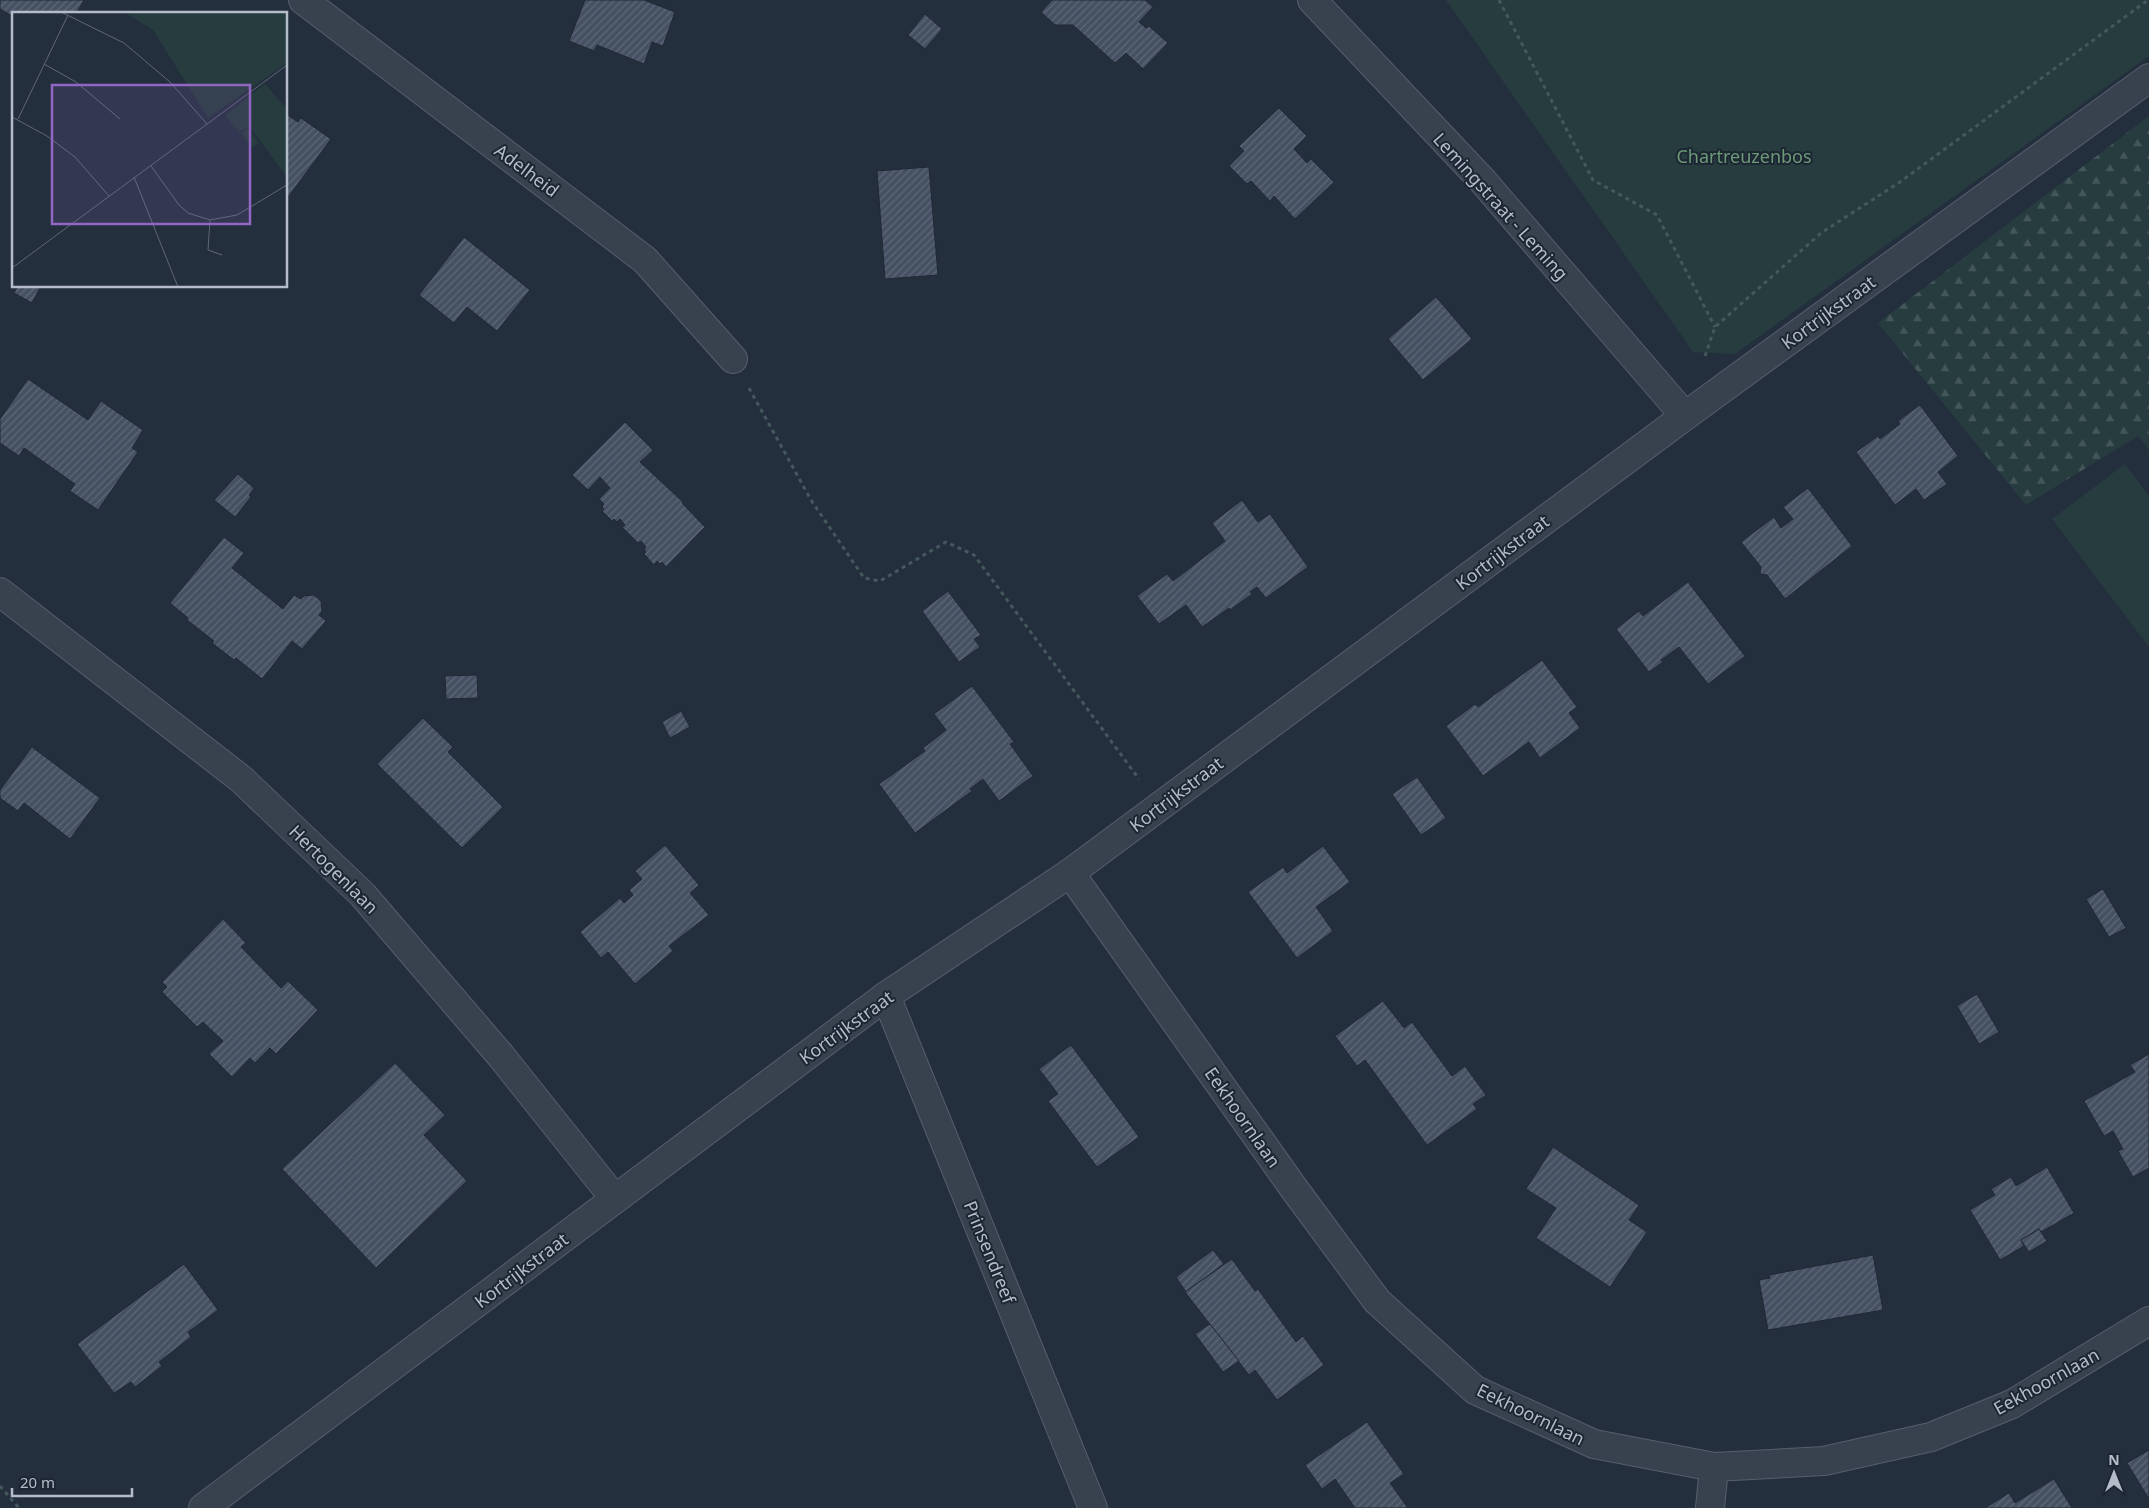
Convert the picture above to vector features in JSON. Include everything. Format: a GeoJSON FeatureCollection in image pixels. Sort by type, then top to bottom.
{"type":"FeatureCollection","features":[{"type":"Feature","properties":{"kind":"street","name":"Adelheid"},"geometry":{"type":"LineString","coordinates":[[303,0],[645,260],[733,359]]}},
{"type":"Feature","properties":{"kind":"street","name":"Lemingstraat - Leming"},"geometry":{"type":"LineString","coordinates":[[1312,0],[1482,180],[1685,416]]}},
{"type":"Feature","properties":{"kind":"street","name":"Kortrijkstraat"},"geometry":{"type":"LineString","coordinates":[[203,1508],[886,996],[1070,873],[1685,416],[2149,78]]}},
{"type":"Feature","properties":{"kind":"street","name":"Hertogenlaan"},"geometry":{"type":"LineString","coordinates":[[0,592],[241,779],[363,895],[501,1056],[615,1199]]}},
{"type":"Feature","properties":{"kind":"street","name":"Eekhoornlaan"},"geometry":{"type":"LineString","coordinates":[[1070,873],[1295,1190],[1377,1301],[1476,1390],[1594,1444],[1714,1467],[1824,1461],[1931,1437],[2012,1404],[2149,1321]]}},
{"type":"Feature","properties":{"kind":"street","name":"Prinsendreef"},"geometry":{"type":"LineString","coordinates":[[886,996],[1093,1508]]}},
{"type":"Feature","properties":{"kind":"street"},"geometry":{"type":"LineString","coordinates":[[1710,1508],[1714,1467]]}},
{"type":"Feature","properties":{"kind":"path"},"geometry":{"type":"LineString","coordinates":[[1500,0],[1593,180],[1657,216],[1715,326],[1821,233],[1900,182],[2148,0]]}},
{"type":"Feature","properties":{"kind":"path"},"geometry":{"type":"LineString","coordinates":[[733,359],[811,500],[864,578],[880,581],[946,542],[974,555],[1160,806]]}},
{"type":"Feature","properties":{"kind":"path"},"geometry":{"type":"LineString","coordinates":[[0,1486],[19,1508]]}},
{"type":"Feature","properties":{"kind":"green space","name":"Chartreuzenbos"},"geometry":{"type":"Polygon","coordinates":[[[1446,0],[2149,0],[2149,56],[1735,354],[1693,352],[1446,0]]]}},
{"type":"Feature","properties":{"kind":"green space"},"geometry":{"type":"Polygon","coordinates":[[[2149,116],[2149,450],[2138,436],[2026,505],[1878,323],[2149,116]]]}},
{"type":"Feature","properties":{"kind":"green space"},"geometry":{"type":"Polygon","coordinates":[[[2125,464],[2149,496],[2149,647],[2052,519],[2125,464]]]}},
{"type":"Feature","properties":{"kind":"building"},"geometry":{"type":"Polygon","coordinates":[[[0,0],[84,0],[77,12],[12,12],[12,16],[0,9],[0,0]]]}},
{"type":"Feature","properties":{"kind":"building"},"geometry":{"type":"Polygon","coordinates":[[[585,0],[644,0],[675,12],[663,46],[652,42],[644,64],[597,45],[594,51],[569,41],[585,0]]]}},
{"type":"Feature","properties":{"kind":"building"},"geometry":{"type":"Polygon","coordinates":[[[1052,0],[1145,0],[1153,7],[1139,22],[1146,28],[1149,26],[1168,43],[1143,69],[1126,53],[1115,63],[1073,25],[1055,25],[1041,12],[1052,0]]]}},
{"type":"Feature","properties":{"kind":"building"},"geometry":{"type":"Polygon","coordinates":[[[925,14],[942,29],[925,49],[908,35],[925,14]]]}},
{"type":"Feature","properties":{"kind":"building"},"geometry":{"type":"Polygon","coordinates":[[[1279,108],[1307,136],[1294,149],[1307,163],[1311,159],[1334,182],[1295,219],[1274,196],[1270,201],[1251,181],[1247,184],[1229,166],[1244,151],[1239,146],[1279,108]]]}},
{"type":"Feature","properties":{"kind":"building"},"geometry":{"type":"Polygon","coordinates":[[[288,115],[298,122],[301,118],[331,139],[288,197],[288,115]]]}},
{"type":"Feature","properties":{"kind":"building"},"geometry":{"type":"Polygon","coordinates":[[[929,167],[938,275],[885,279],[877,171],[929,167]]]}},
{"type":"Feature","properties":{"kind":"building"},"geometry":{"type":"Polygon","coordinates":[[[464,237],[530,290],[497,331],[467,307],[454,323],[419,295],[464,237]]]}},
{"type":"Feature","properties":{"kind":"building"},"geometry":{"type":"Polygon","coordinates":[[[17,288],[40,288],[32,303],[14,293],[17,288]]]}},
{"type":"Feature","properties":{"kind":"building"},"geometry":{"type":"Polygon","coordinates":[[[1436,297],[1472,339],[1423,380],[1388,339],[1436,297]]]}},
{"type":"Feature","properties":{"kind":"building"},"geometry":{"type":"Polygon","coordinates":[[[28,379],[88,420],[101,401],[143,430],[132,448],[138,452],[98,510],[70,491],[75,484],[24,448],[19,456],[0,443],[0,419],[28,379]]]}},
{"type":"Feature","properties":{"kind":"building"},"geometry":{"type":"Polygon","coordinates":[[[1920,405],[1958,456],[1938,472],[1947,484],[1924,500],[1916,489],[1895,505],[1856,452],[1878,436],[1880,439],[1900,424],[1898,421],[1920,405]]]}},
{"type":"Feature","properties":{"kind":"building"},"geometry":{"type":"Polygon","coordinates":[[[625,422],[653,450],[640,462],[683,502],[705,527],[666,567],[662,562],[660,564],[657,561],[654,565],[644,554],[646,547],[641,541],[638,543],[622,527],[625,525],[620,519],[617,522],[614,519],[612,521],[602,511],[604,504],[599,499],[610,488],[600,477],[588,490],[572,475],[625,422]]]}},
{"type":"Feature","properties":{"kind":"building"},"geometry":{"type":"Polygon","coordinates":[[[238,474],[254,488],[249,495],[251,497],[235,517],[214,500],[238,474]]]}},
{"type":"Feature","properties":{"kind":"building"},"geometry":{"type":"Polygon","coordinates":[[[1808,488],[1852,546],[1785,599],[1767,575],[1760,574],[1761,567],[1741,542],[1774,517],[1781,528],[1793,519],[1783,507],[1808,488]]]}},
{"type":"Feature","properties":{"kind":"building"},"geometry":{"type":"Polygon","coordinates":[[[1242,500],[1258,522],[1270,514],[1308,567],[1266,598],[1257,587],[1250,592],[1252,594],[1230,610],[1229,608],[1202,627],[1186,605],[1159,624],[1137,596],[1167,574],[1173,581],[1225,541],[1212,523],[1242,500]]]}},
{"type":"Feature","properties":{"kind":"building"},"geometry":{"type":"Polygon","coordinates":[[[224,537],[244,553],[232,568],[283,609],[294,595],[301,599],[304,596],[314,595],[321,601],[322,611],[319,615],[326,621],[302,649],[292,641],[262,679],[236,658],[234,660],[212,643],[214,641],[187,620],[188,618],[170,603],[224,537]]]}},
{"type":"Feature","properties":{"kind":"building"},"geometry":{"type":"Polygon","coordinates":[[[1688,582],[1745,656],[1708,684],[1679,647],[1661,660],[1663,662],[1649,672],[1616,629],[1639,611],[1643,616],[1688,582]]]}},
{"type":"Feature","properties":{"kind":"building"},"geometry":{"type":"Polygon","coordinates":[[[948,591],[981,635],[974,639],[980,647],[959,662],[922,611],[948,591]]]}},
{"type":"Feature","properties":{"kind":"building"},"geometry":{"type":"Polygon","coordinates":[[[1542,660],[1577,707],[1569,713],[1580,728],[1540,758],[1529,742],[1483,776],[1446,726],[1475,704],[1478,707],[1493,696],[1492,692],[1494,695],[1542,660]]]}},
{"type":"Feature","properties":{"kind":"building"},"geometry":{"type":"Polygon","coordinates":[[[477,675],[478,698],[446,699],[445,676],[477,675]]]}},
{"type":"Feature","properties":{"kind":"building"},"geometry":{"type":"Polygon","coordinates":[[[972,686],[1014,742],[1010,744],[1033,776],[999,801],[983,779],[970,789],[972,791],[915,833],[879,784],[925,751],[923,748],[946,730],[934,714],[972,686]]]}},
{"type":"Feature","properties":{"kind":"building"},"geometry":{"type":"Polygon","coordinates":[[[681,711],[690,727],[670,738],[662,722],[681,711]]]}},
{"type":"Feature","properties":{"kind":"building"},"geometry":{"type":"Polygon","coordinates":[[[423,718],[453,747],[448,752],[503,807],[462,848],[377,764],[423,718]]]}},
{"type":"Feature","properties":{"kind":"building"},"geometry":{"type":"Polygon","coordinates":[[[32,747],[100,798],[70,839],[24,803],[18,811],[0,798],[0,790],[32,747]]]}},
{"type":"Feature","properties":{"kind":"building"},"geometry":{"type":"Polygon","coordinates":[[[1417,777],[1446,818],[1421,835],[1392,794],[1417,777]]]}},
{"type":"Feature","properties":{"kind":"building"},"geometry":{"type":"Polygon","coordinates":[[[665,845],[699,885],[690,893],[709,915],[669,946],[673,951],[635,984],[608,952],[601,958],[580,932],[620,898],[624,903],[633,895],[629,890],[642,879],[635,871],[665,845]]]}},
{"type":"Feature","properties":{"kind":"building"},"geometry":{"type":"Polygon","coordinates":[[[1323,846],[1350,882],[1316,907],[1333,931],[1297,958],[1248,892],[1283,867],[1287,873],[1323,846]]]}},
{"type":"Feature","properties":{"kind":"building"},"geometry":{"type":"Polygon","coordinates":[[[2103,889],[2126,928],[2109,937],[2086,899],[2103,889]]]}},
{"type":"Feature","properties":{"kind":"building"},"geometry":{"type":"Polygon","coordinates":[[[223,919],[246,943],[241,947],[281,988],[288,981],[318,1010],[276,1054],[270,1048],[255,1063],[250,1058],[232,1077],[209,1054],[223,1041],[203,1022],[197,1027],[162,992],[167,987],[162,982],[223,919]]]}},
{"type":"Feature","properties":{"kind":"building"},"geometry":{"type":"Polygon","coordinates":[[[1977,994],[1999,1032],[1979,1044],[1957,1006],[1977,994]]]}},
{"type":"Feature","properties":{"kind":"building"},"geometry":{"type":"Polygon","coordinates":[[[1383,1001],[1404,1028],[1412,1022],[1452,1076],[1465,1066],[1486,1095],[1473,1104],[1477,1109],[1427,1145],[1365,1060],[1357,1066],[1335,1036],[1383,1001]]]}},
{"type":"Feature","properties":{"kind":"building"},"geometry":{"type":"Polygon","coordinates":[[[1071,1045],[1139,1137],[1097,1167],[1048,1101],[1058,1094],[1039,1069],[1071,1045]]]}},
{"type":"Feature","properties":{"kind":"building"},"geometry":{"type":"Polygon","coordinates":[[[2149,1054],[2149,1168],[2133,1177],[2118,1151],[2123,1149],[2113,1131],[2104,1136],[2084,1101],[2135,1072],[2130,1065],[2149,1054]]]}},
{"type":"Feature","properties":{"kind":"building"},"geometry":{"type":"Polygon","coordinates":[[[395,1063],[445,1115],[424,1135],[467,1181],[376,1268],[282,1169],[395,1063]]]}},
{"type":"Feature","properties":{"kind":"building"},"geometry":{"type":"Polygon","coordinates":[[[1553,1147],[1639,1205],[1629,1220],[1647,1232],[1610,1287],[1536,1238],[1556,1208],[1526,1189],[1553,1147]]]}},
{"type":"Feature","properties":{"kind":"building"},"geometry":{"type":"Polygon","coordinates":[[[2047,1167],[2074,1213],[2041,1232],[2039,1229],[2021,1240],[2024,1246],[2000,1260],[1970,1210],[1995,1195],[1991,1189],[2011,1177],[2016,1186],[2047,1167]]]}},
{"type":"Feature","properties":{"kind":"building"},"geometry":{"type":"Polygon","coordinates":[[[2039,1229],[2047,1241],[2029,1252],[2021,1240],[2039,1229]]]}},
{"type":"Feature","properties":{"kind":"building"},"geometry":{"type":"Polygon","coordinates":[[[1213,1250],[1224,1264],[1186,1292],[1176,1277],[1213,1250]]]}},
{"type":"Feature","properties":{"kind":"building"},"geometry":{"type":"Polygon","coordinates":[[[1873,1255],[1883,1310],[1768,1330],[1759,1280],[1770,1278],[1769,1275],[1873,1255]]]}},
{"type":"Feature","properties":{"kind":"building"},"geometry":{"type":"Polygon","coordinates":[[[1232,1259],[1255,1291],[1258,1289],[1296,1342],[1303,1336],[1324,1365],[1277,1400],[1255,1370],[1249,1375],[1185,1292],[1232,1259]]]}},
{"type":"Feature","properties":{"kind":"building"},"geometry":{"type":"Polygon","coordinates":[[[184,1264],[218,1310],[188,1332],[191,1337],[159,1362],[162,1366],[135,1387],[131,1382],[114,1393],[77,1344],[184,1264]]]}},
{"type":"Feature","properties":{"kind":"building"},"geometry":{"type":"Polygon","coordinates":[[[1210,1324],[1239,1361],[1223,1372],[1195,1334],[1210,1324]]]}},
{"type":"Feature","properties":{"kind":"building"},"geometry":{"type":"Polygon","coordinates":[[[1367,1422],[1404,1474],[1390,1483],[1408,1508],[1355,1508],[1335,1479],[1322,1489],[1305,1465],[1367,1422]]]}},
{"type":"Feature","properties":{"kind":"building"},"geometry":{"type":"Polygon","coordinates":[[[2149,1450],[2149,1499],[2127,1463],[2149,1450]]]}},
{"type":"Feature","properties":{"kind":"building"},"geometry":{"type":"Polygon","coordinates":[[[2054,1479],[2072,1508],[1985,1508],[2009,1493],[2015,1503],[2054,1479]]]}}]}
